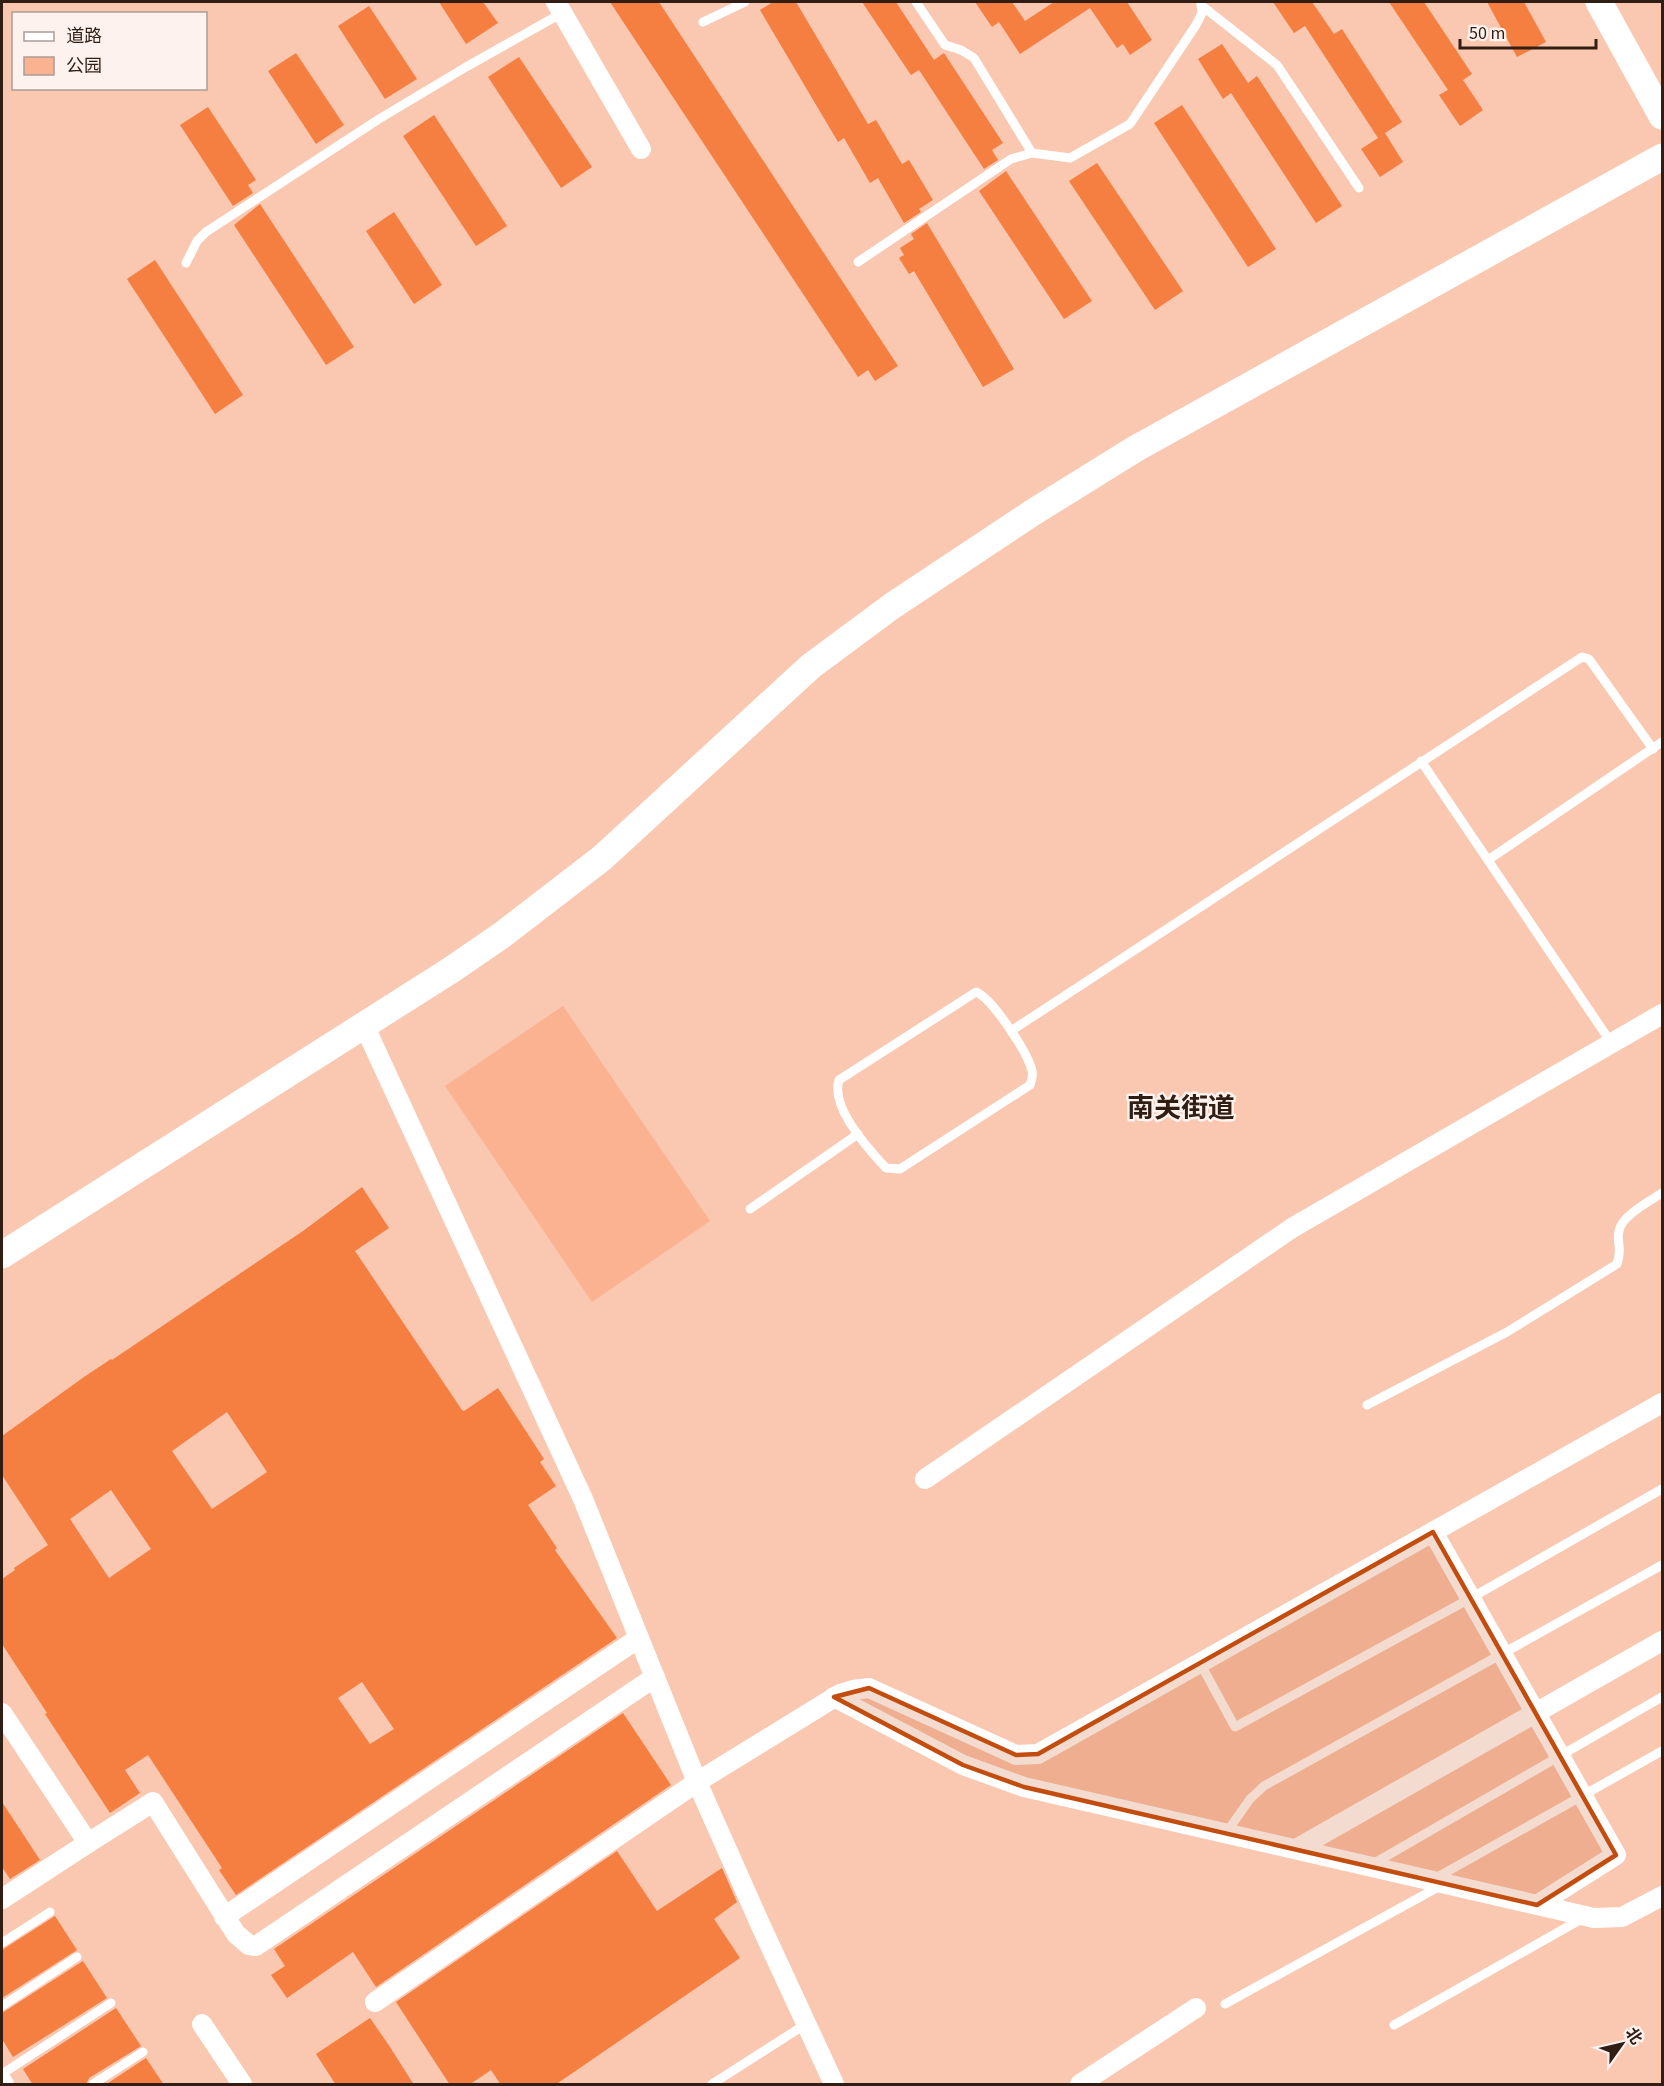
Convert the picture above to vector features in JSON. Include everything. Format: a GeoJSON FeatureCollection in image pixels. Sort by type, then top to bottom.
{"type":"FeatureCollection","features":[{"type":"Feature","properties":{"kind":"street"},"geometry":{"type":"LineString","coordinates":[[1599,2],[1662,116]]}},
{"type":"Feature","properties":{"kind":"street"},"geometry":{"type":"LineString","coordinates":[[559,7],[641,149]]}},
{"type":"Feature","properties":{"kind":"street"},"geometry":{"type":"LineString","coordinates":[[2,1255],[502,935],[592,865],[811,666],[912,593],[1032,513],[1135,448],[1662,157]]}},
{"type":"Feature","properties":{"kind":"street"},"geometry":{"type":"LineString","coordinates":[[925,1479],[1292,1228],[1662,1014]]}},
{"type":"Feature","properties":{"kind":"street"},"geometry":{"type":"LineString","coordinates":[[364,1025],[583,1498],[697,1782],[834,2085]]}},
{"type":"Feature","properties":{"kind":"street"},"geometry":{"type":"LineString","coordinates":[[375,2002],[697,1782],[834,1697],[853,1689],[869,1688],[1016,1755],[1038,1754],[1662,1405]]}},
{"type":"Feature","properties":{"kind":"street"},"geometry":{"type":"LineString","coordinates":[[1433,1532],[1616,1855],[1537,1905]]}},
{"type":"Feature","properties":{"kind":"street"},"geometry":{"type":"LineString","coordinates":[[224,1917],[639,1638]]}},
{"type":"Feature","properties":{"kind":"street"},"geometry":{"type":"LineString","coordinates":[[1296,1849],[1662,1641]]}},
{"type":"Feature","properties":{"kind":"street"},"geometry":{"type":"LineString","coordinates":[[2,1899],[153,1802],[241,1941],[256,1946],[655,1677]]}},
{"type":"Feature","properties":{"kind":"street"},"geometry":{"type":"LineString","coordinates":[[834,1697],[963,1765],[1024,1787],[1587,1916],[1622,1917],[1662,1896]]}},
{"type":"Feature","properties":{"kind":"street"},"geometry":{"type":"LineString","coordinates":[[4,1724],[88,1843]]}},
{"type":"Feature","properties":{"kind":"street"},"geometry":{"type":"LineString","coordinates":[[1024,1787],[1027,1756]]}},
{"type":"Feature","properties":{"kind":"street"},"geometry":{"type":"LineString","coordinates":[[1080,2085],[1196,2008]]}},
{"type":"Feature","properties":{"kind":"street"},"geometry":{"type":"LineString","coordinates":[[202,2024],[242,2085]]}},
{"type":"Feature","properties":{"kind":"street"},"geometry":{"type":"LineString","coordinates":[[2,2081],[4,2085]]}},
{"type":"Feature","properties":{"kind":"lane"},"geometry":{"type":"LineString","coordinates":[[703,22],[745,2]]}},
{"type":"Feature","properties":{"kind":"lane"},"geometry":{"type":"LineString","coordinates":[[916,2],[945,45],[974,58],[1032,153]]}},
{"type":"Feature","properties":{"kind":"lane"},"geometry":{"type":"LineString","coordinates":[[858,262],[1011,159],[1032,153],[1070,158],[1130,124],[1196,25],[1202,13],[1201,3]]}},
{"type":"Feature","properties":{"kind":"lane"},"geometry":{"type":"LineString","coordinates":[[1201,3],[1276,64],[1359,188]]}},
{"type":"Feature","properties":{"kind":"lane"},"geometry":{"type":"LineString","coordinates":[[186,263],[197,241],[206,232],[379,119],[466,67],[559,7]]}},
{"type":"Feature","properties":{"kind":"lane"},"geometry":{"type":"LineString","coordinates":[[1011,1031],[1582,657],[1589,658],[1653,749]]}},
{"type":"Feature","properties":{"kind":"lane"},"geometry":{"type":"LineString","coordinates":[[1488,860],[1662,742]]}},
{"type":"Feature","properties":{"kind":"lane"},"geometry":{"type":"LineString","coordinates":[[1421,761],[1612,1044]]}},
{"type":"Feature","properties":{"kind":"lane"},"geometry":{"type":"LineString","coordinates":[[976,992],[988,1000],[1011,1031],[1032,1070],[1030,1084],[900,1169],[886,1168],[869,1150],[840,1102],[837,1087],[840,1080],[976,992]]}},
{"type":"Feature","properties":{"kind":"lane"},"geometry":{"type":"LineString","coordinates":[[750,1209],[858,1134]]}},
{"type":"Feature","properties":{"kind":"lane"},"geometry":{"type":"LineString","coordinates":[[1366,1405],[1507,1332],[1617,1264],[1621,1250],[1618,1233],[1621,1222],[1662,1193]]}},
{"type":"Feature","properties":{"kind":"lane"},"geometry":{"type":"LineString","coordinates":[[1200,1663],[1235,1727],[1471,1598],[1662,1489]]}},
{"type":"Feature","properties":{"kind":"lane"},"geometry":{"type":"LineString","coordinates":[[1226,1833],[1250,1799],[1264,1786],[1662,1565]]}},
{"type":"Feature","properties":{"kind":"lane"},"geometry":{"type":"LineString","coordinates":[[1370,1866],[1662,1697]]}},
{"type":"Feature","properties":{"kind":"lane"},"geometry":{"type":"LineString","coordinates":[[1225,2004],[1662,1751]]}},
{"type":"Feature","properties":{"kind":"lane"},"geometry":{"type":"LineString","coordinates":[[2,1943],[50,1912]]}},
{"type":"Feature","properties":{"kind":"lane"},"geometry":{"type":"LineString","coordinates":[[1394,2025],[1587,1916]]}},
{"type":"Feature","properties":{"kind":"lane"},"geometry":{"type":"LineString","coordinates":[[2,2006],[78,1957]]}},
{"type":"Feature","properties":{"kind":"lane"},"geometry":{"type":"LineString","coordinates":[[2,2074],[111,2003]]}},
{"type":"Feature","properties":{"kind":"lane"},"geometry":{"type":"LineString","coordinates":[[712,2085],[806,2025]]}},
{"type":"Feature","properties":{"kind":"lane"},"geometry":{"type":"LineString","coordinates":[[93,2085],[143,2052]]}},
{"type":"Feature","properties":{"kind":"highlighted area"},"geometry":{"type":"Polygon","coordinates":[[[1433,1532],[1616,1855],[1537,1905],[1024,1787],[963,1765],[834,1697],[869,1688],[1016,1755],[1038,1754],[1433,1532]]]}},
{"type":"Feature","properties":{"kind":"green space"},"geometry":{"type":"Polygon","coordinates":[[[563,1006],[710,1221],[592,1302],[445,1086],[563,1006]]]}},
{"type":"Feature","properties":{"kind":"building"},"geometry":{"type":"Polygon","coordinates":[[[439,2],[483,2],[498,23],[466,44],[439,2]]]}},
{"type":"Feature","properties":{"kind":"building"},"geometry":{"type":"Polygon","coordinates":[[[610,2],[659,2],[898,366],[875,381],[868,370],[858,377],[610,2]]]}},
{"type":"Feature","properties":{"kind":"building"},"geometry":{"type":"Polygon","coordinates":[[[773,2],[796,2],[868,124],[876,120],[902,164],[909,160],[933,200],[919,209],[921,212],[904,223],[878,178],[870,183],[844,138],[838,142],[760,10],[773,2]]]}},
{"type":"Feature","properties":{"kind":"building"},"geometry":{"type":"Polygon","coordinates":[[[862,2],[896,2],[934,60],[944,53],[1003,143],[992,150],[998,160],[984,169],[919,70],[911,75],[862,2]]]}},
{"type":"Feature","properties":{"kind":"building"},"geometry":{"type":"Polygon","coordinates":[[[975,2],[1012,2],[1025,21],[1054,2],[1127,2],[1152,40],[1130,55],[1123,44],[1117,48],[1090,8],[1020,54],[999,22],[992,27],[975,2]]]}},
{"type":"Feature","properties":{"kind":"building"},"geometry":{"type":"Polygon","coordinates":[[[1273,2],[1312,2],[1334,34],[1342,29],[1402,122],[1385,133],[1403,162],[1380,177],[1361,149],[1378,138],[1305,26],[1294,33],[1273,2]]]}},
{"type":"Feature","properties":{"kind":"building"},"geometry":{"type":"Polygon","coordinates":[[[1389,2],[1424,2],[1472,74],[1463,80],[1483,110],[1460,126],[1439,95],[1448,90],[1389,2]]]}},
{"type":"Feature","properties":{"kind":"building"},"geometry":{"type":"Polygon","coordinates":[[[1487,2],[1524,2],[1546,42],[1517,57],[1487,2]]]}},
{"type":"Feature","properties":{"kind":"building"},"geometry":{"type":"Polygon","coordinates":[[[369,6],[417,79],[385,99],[338,26],[369,6]]]}},
{"type":"Feature","properties":{"kind":"building"},"geometry":{"type":"Polygon","coordinates":[[[1222,44],[1248,83],[1257,76],[1342,206],[1316,223],[1231,93],[1223,99],[1198,59],[1222,44]]]}},
{"type":"Feature","properties":{"kind":"building"},"geometry":{"type":"Polygon","coordinates":[[[296,53],[344,125],[316,144],[268,71],[296,53]]]}},
{"type":"Feature","properties":{"kind":"building"},"geometry":{"type":"Polygon","coordinates":[[[519,57],[592,167],[561,188],[488,77],[519,57]]]}},
{"type":"Feature","properties":{"kind":"building"},"geometry":{"type":"Polygon","coordinates":[[[1182,105],[1276,249],[1248,267],[1154,123],[1182,105]]]}},
{"type":"Feature","properties":{"kind":"building"},"geometry":{"type":"Polygon","coordinates":[[[208,107],[256,180],[248,185],[253,193],[233,206],[180,125],[208,107]]]}},
{"type":"Feature","properties":{"kind":"building"},"geometry":{"type":"Polygon","coordinates":[[[434,115],[507,226],[476,246],[403,136],[434,115]]]}},
{"type":"Feature","properties":{"kind":"building"},"geometry":{"type":"Polygon","coordinates":[[[1097,163],[1183,291],[1155,310],[1069,181],[1097,163]]]}},
{"type":"Feature","properties":{"kind":"building"},"geometry":{"type":"Polygon","coordinates":[[[1006,171],[1092,301],[1064,319],[979,191],[1006,171]]]}},
{"type":"Feature","properties":{"kind":"building"},"geometry":{"type":"Polygon","coordinates":[[[260,204],[354,347],[326,365],[234,225],[260,204]]]}},
{"type":"Feature","properties":{"kind":"building"},"geometry":{"type":"Polygon","coordinates":[[[394,212],[442,285],[414,304],[366,231],[394,212]]]}},
{"type":"Feature","properties":{"kind":"building"},"geometry":{"type":"Polygon","coordinates":[[[927,223],[1014,369],[983,387],[914,271],[909,274],[899,258],[904,255],[900,248],[914,239],[911,234],[927,223]]]}},
{"type":"Feature","properties":{"kind":"building"},"geometry":{"type":"Polygon","coordinates":[[[155,260],[243,395],[215,414],[127,279],[155,260]]]}},
{"type":"Feature","properties":{"kind":"building"},"geometry":{"type":"Polygon","coordinates":[[[362,1187],[389,1228],[355,1251],[462,1410],[464,1411],[498,1388],[544,1459],[540,1462],[556,1486],[528,1505],[557,1548],[555,1550],[617,1638],[236,1895],[219,1870],[222,1868],[148,1755],[125,1770],[140,1793],[110,1813],[2,1644],[2,1579],[48,1545],[2,1475],[2,1436],[84,1377],[303,1231],[362,1187]],[[227,1412],[172,1451],[212,1509],[267,1472],[227,1412]],[[111,1490],[70,1519],[109,1578],[151,1549],[111,1490]],[[362,1682],[338,1698],[370,1744],[394,1729],[362,1682]]]}},
{"type":"Feature","properties":{"kind":"building"},"geometry":{"type":"Polygon","coordinates":[[[623,1713],[671,1785],[376,1987],[353,1952],[287,1998],[271,1975],[285,1966],[274,1949],[623,1713]]]}},
{"type":"Feature","properties":{"kind":"building"},"geometry":{"type":"Polygon","coordinates":[[[2,1802],[40,1860],[10,1879],[2,1867],[2,1802]]]}},
{"type":"Feature","properties":{"kind":"building"},"geometry":{"type":"Polygon","coordinates":[[[617,1851],[657,1911],[722,1868],[737,1902],[714,1919],[740,1958],[555,2085],[501,2085],[491,2070],[469,2085],[450,2085],[396,2002],[617,1851]]]}},
{"type":"Feature","properties":{"kind":"building"},"geometry":{"type":"Polygon","coordinates":[[[55,1916],[77,1950],[2,1998],[2,1950],[55,1916]]]}},
{"type":"Feature","properties":{"kind":"building"},"geometry":{"type":"Polygon","coordinates":[[[83,1961],[107,1998],[13,2057],[2,2039],[2,2013],[83,1961]]]}},
{"type":"Feature","properties":{"kind":"building"},"geometry":{"type":"Polygon","coordinates":[[[116,2008],[141,2046],[89,2078],[86,2085],[33,2085],[23,2069],[116,2008]]]}},
{"type":"Feature","properties":{"kind":"building"},"geometry":{"type":"Polygon","coordinates":[[[370,2018],[414,2085],[336,2085],[316,2054],[370,2018]]]}},
{"type":"Feature","properties":{"kind":"building"},"geometry":{"type":"Polygon","coordinates":[[[146,2058],[164,2085],[105,2085],[146,2058]]]}},
{"type":"Feature","properties":{"kind":"district","name":"南关街道"},"geometry":{"type":"Point","coordinates":[1181,1108]}}]}
